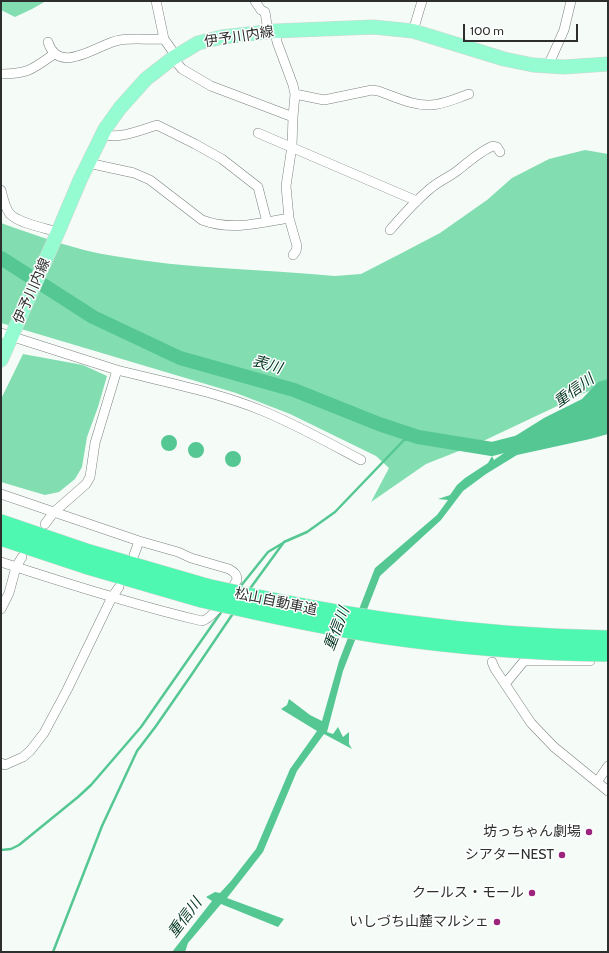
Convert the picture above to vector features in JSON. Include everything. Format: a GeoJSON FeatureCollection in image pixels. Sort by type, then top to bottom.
{"type":"FeatureCollection","features":[{"type":"Feature","properties":{"kind":"highway","name":"松山自動車道"},"geometry":{"type":"LineString","coordinates":[[1,523],[204,593],[383,622],[508,635],[608,639]]}},
{"type":"Feature","properties":{"kind":"highway","name":"松山自動車道"},"geometry":{"type":"LineString","coordinates":[[1,537],[85,565],[204,593],[308,622],[381,635],[449,643],[577,652],[608,652]]}},
{"type":"Feature","properties":{"kind":"main road","name":"伊予川内線"},"geometry":{"type":"LineString","coordinates":[[1,360],[9,333],[57,234],[102,134],[120,108],[136,89],[174,57],[198,43],[210,39],[271,31],[373,27],[413,31],[511,61],[533,65],[564,68],[608,64]]}},
{"type":"Feature","properties":{"kind":"street"},"geometry":{"type":"LineString","coordinates":[[156,1],[164,39],[182,69],[211,86],[293,117]]}},
{"type":"Feature","properties":{"kind":"street"},"geometry":{"type":"LineString","coordinates":[[255,1],[261,10],[266,12],[271,31],[277,42],[295,94],[292,146],[286,186],[289,218],[297,246],[293,255]]}},
{"type":"Feature","properties":{"kind":"street"},"geometry":{"type":"LineString","coordinates":[[413,31],[422,1]]}},
{"type":"Feature","properties":{"kind":"street"},"geometry":{"type":"LineString","coordinates":[[548,66],[564,30],[571,1]]}},
{"type":"Feature","properties":{"kind":"street"},"geometry":{"type":"LineString","coordinates":[[48,42],[54,54],[59,57],[66,57],[85,55],[119,40],[164,39]]}},
{"type":"Feature","properties":{"kind":"street"},"geometry":{"type":"LineString","coordinates":[[1,74],[25,72],[54,54]]}},
{"type":"Feature","properties":{"kind":"street"},"geometry":{"type":"LineString","coordinates":[[295,94],[324,100],[372,90],[413,103],[429,105],[441,103],[469,94]]}},
{"type":"Feature","properties":{"kind":"street"},"geometry":{"type":"LineString","coordinates":[[102,134],[108,136],[122,135],[157,126],[195,144],[222,159],[258,187],[267,222]]}},
{"type":"Feature","properties":{"kind":"street"},"geometry":{"type":"LineString","coordinates":[[258,133],[292,146],[417,201]]}},
{"type":"Feature","properties":{"kind":"street"},"geometry":{"type":"LineString","coordinates":[[390,230],[432,187],[463,165],[487,148],[493,146],[497,147],[500,152]]}},
{"type":"Feature","properties":{"kind":"street"},"geometry":{"type":"LineString","coordinates":[[88,163],[134,173],[150,180],[202,220],[222,226],[256,225],[289,218]]}},
{"type":"Feature","properties":{"kind":"street"},"geometry":{"type":"LineString","coordinates":[[1,190],[7,208],[10,214],[15,218],[57,234]]}},
{"type":"Feature","properties":{"kind":"street"},"geometry":{"type":"LineString","coordinates":[[9,333],[117,370],[216,396],[262,411],[308,432],[361,460]]}},
{"type":"Feature","properties":{"kind":"street"},"geometry":{"type":"LineString","coordinates":[[45,524],[54,512],[86,484],[90,477],[96,443],[117,370]]}},
{"type":"Feature","properties":{"kind":"street"},"geometry":{"type":"LineString","coordinates":[[1,494],[139,541],[229,569],[237,576],[237,580],[207,620],[202,621],[112,597],[1,562]]}},
{"type":"Feature","properties":{"kind":"street"},"geometry":{"type":"LineString","coordinates":[[134,555],[139,541]]}},
{"type":"Feature","properties":{"kind":"street"},"geometry":{"type":"LineString","coordinates":[[1,609],[9,593],[16,567],[22,558]]}},
{"type":"Feature","properties":{"kind":"street"},"geometry":{"type":"LineString","coordinates":[[1,763],[5,765],[23,756],[34,747],[44,733],[67,690],[112,597],[119,588]]}},
{"type":"Feature","properties":{"kind":"street"},"geometry":{"type":"LineString","coordinates":[[504,684],[524,661],[608,661]]}},
{"type":"Feature","properties":{"kind":"street"},"geometry":{"type":"LineString","coordinates":[[492,662],[504,684],[531,723],[554,746],[608,791]]}},
{"type":"Feature","properties":{"kind":"street"},"geometry":{"type":"LineString","coordinates":[[597,782],[608,766]]}},
{"type":"Feature","properties":{"kind":"shaded area"},"geometry":{"type":"Polygon","coordinates":[[[1,1],[46,1],[15,17],[1,10],[1,1]]]}},
{"type":"Feature","properties":{"kind":"shaded area"},"geometry":{"type":"Polygon","coordinates":[[[585,150],[608,154],[608,382],[479,443],[426,464],[371,502],[389,468],[376,456],[290,414],[236,393],[1,323],[1,223],[85,250],[169,264],[335,276],[361,274],[440,233],[487,200],[512,178],[549,159],[585,150]]]}},
{"type":"Feature","properties":{"kind":"shaded area"},"geometry":{"type":"Polygon","coordinates":[[[23,354],[83,365],[107,376],[87,437],[82,467],[75,479],[59,492],[45,495],[1,482],[1,399],[23,354]]]}},
{"type":"Feature","properties":{"kind":"shaded area"},"geometry":{"type":"Polygon","coordinates":[[[608,379],[608,434],[517,455],[486,474],[463,491],[441,520],[380,576],[343,671],[327,732],[333,734],[338,727],[343,737],[349,732],[349,744],[352,749],[324,734],[297,771],[263,852],[227,898],[284,919],[278,927],[221,904],[188,943],[185,952],[172,952],[212,901],[206,897],[215,892],[220,893],[256,849],[290,769],[317,731],[281,709],[287,705],[289,699],[310,715],[322,721],[339,661],[375,568],[437,515],[448,500],[438,499],[450,495],[457,485],[488,463],[492,456],[494,460],[504,453],[512,438],[544,418],[582,399],[598,382],[608,379]]]}},
{"type":"Feature","properties":{"kind":"shaded area"},"geometry":{"type":"Polygon","coordinates":[[[169,435],[176,440],[177,443],[172,450],[169,451],[162,446],[161,443],[166,436],[169,435]]]}},
{"type":"Feature","properties":{"kind":"shaded area"},"geometry":{"type":"Polygon","coordinates":[[[196,442],[202,444],[204,450],[202,456],[196,458],[190,456],[188,450],[190,444],[196,442]]]}},
{"type":"Feature","properties":{"kind":"shaded area"},"geometry":{"type":"Polygon","coordinates":[[[233,451],[240,456],[241,459],[236,466],[233,467],[226,462],[225,459],[230,452],[233,451]]]}},
{"type":"Feature","properties":{"kind":"waterway","name":"表川"},"geometry":{"type":"LineString","coordinates":[[1,258],[93,317],[180,358],[294,390],[379,424],[418,437],[492,449],[527,440]]}},
{"type":"Feature","properties":{"kind":"waterway"},"geometry":{"type":"LineString","coordinates":[[249,590],[284,542],[307,532],[335,512],[404,440],[418,437]]}},
{"type":"Feature","properties":{"kind":"waterway"},"geometry":{"type":"LineString","coordinates":[[240,587],[268,552],[283,543]]}},
{"type":"Feature","properties":{"kind":"waterway"},"geometry":{"type":"LineString","coordinates":[[1,850],[11,849],[19,845],[91,785],[141,727],[222,611]]}},
{"type":"Feature","properties":{"kind":"waterway"},"geometry":{"type":"LineString","coordinates":[[53,952],[102,826],[137,751],[156,726],[234,612]]}},
{"type":"Feature","properties":{"kind":"place","name":"坊っちゃん劇場"},"geometry":{"type":"Point","coordinates":[589,832]}},
{"type":"Feature","properties":{"kind":"place","name":"シアターNEST"},"geometry":{"type":"Point","coordinates":[562,855]}},
{"type":"Feature","properties":{"kind":"place","name":"クールス・モール"},"geometry":{"type":"Point","coordinates":[532,893]}},
{"type":"Feature","properties":{"kind":"place","name":"いしづち山麓マルシェ"},"geometry":{"type":"Point","coordinates":[497,922]}},
{"type":"Feature","properties":{"kind":"water label","name":"重信川"},"geometry":{"type":"Point","coordinates":[574,391]}},
{"type":"Feature","properties":{"kind":"water label","name":"重信川"},"geometry":{"type":"Point","coordinates":[337,629]}},
{"type":"Feature","properties":{"kind":"water label","name":"重信川"},"geometry":{"type":"Point","coordinates":[185,918]}}]}
